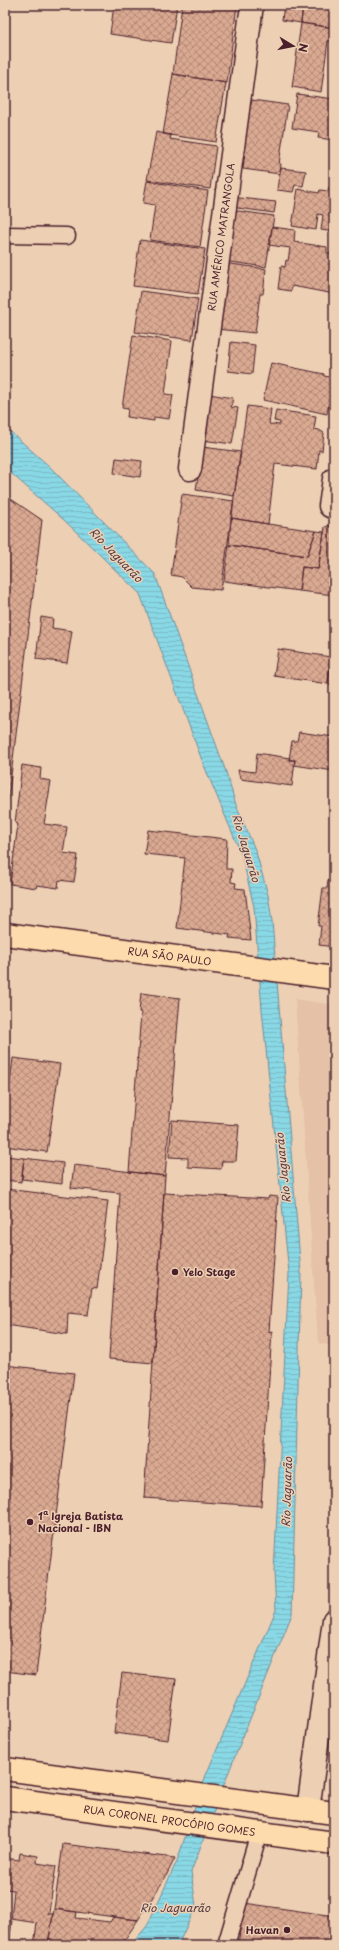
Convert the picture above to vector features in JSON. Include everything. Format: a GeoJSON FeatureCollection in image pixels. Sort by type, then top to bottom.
{"type":"FeatureCollection","features":[{"type":"Feature","properties":{"kind":"main road","name":"RUA SÃO PAULO"},"geometry":{"type":"LineString","coordinates":[[5,934],[334,978]]}},
{"type":"Feature","properties":{"kind":"main road"},"geometry":{"type":"LineString","coordinates":[[5,1769],[334,1813]]}},
{"type":"Feature","properties":{"kind":"main road","name":"RUA CORONEL PROCÓPIO GOMES"},"geometry":{"type":"LineString","coordinates":[[5,1798],[334,1843]]}},
{"type":"Feature","properties":{"kind":"street","name":"RUA AMÉRICO MATRANGOLA"},"geometry":{"type":"LineString","coordinates":[[190,469],[252,5]]}},
{"type":"Feature","properties":{"kind":"street"},"geometry":{"type":"LineString","coordinates":[[334,479],[330,506],[334,507]]}},
{"type":"Feature","properties":{"kind":"street"},"geometry":{"type":"LineString","coordinates":[[308,1810],[334,1620]]}},
{"type":"Feature","properties":{"kind":"lane"},"geometry":{"type":"LineString","coordinates":[[5,235],[67,236]]}},
{"type":"Feature","properties":{"kind":"lane"},"geometry":{"type":"LineString","coordinates":[[226,1945],[259,1833]]}},
{"type":"Feature","properties":{"kind":"shaded area"},"geometry":{"type":"Polygon","coordinates":[[[295,999],[334,1005],[334,1346],[318,1343],[295,999]]]}},
{"type":"Feature","properties":{"kind":"water","name":"Rio Jaguarão"},"geometry":{"type":"Polygon","coordinates":[[[5,427],[50,467],[155,574],[226,772],[236,805],[256,852],[268,895],[272,921],[301,1273],[292,1614],[228,1774],[191,1872],[196,1906],[178,1945],[131,1945],[147,1926],[177,1861],[206,1775],[276,1610],[274,1572],[289,1273],[262,1010],[254,907],[242,856],[203,763],[140,594],[64,520],[5,468],[5,427]]]}},
{"type":"Feature","properties":{"kind":"building"},"geometry":{"type":"Polygon","coordinates":[[[114,5],[177,5],[171,43],[110,34],[114,5]]]}},
{"type":"Feature","properties":{"kind":"building"},"geometry":{"type":"Polygon","coordinates":[[[182,5],[237,5],[227,83],[173,74],[182,5]]]}},
{"type":"Feature","properties":{"kind":"building"},"geometry":{"type":"Polygon","coordinates":[[[284,5],[303,5],[301,23],[282,20],[284,5]]]}},
{"type":"Feature","properties":{"kind":"building"},"geometry":{"type":"Polygon","coordinates":[[[303,5],[334,5],[334,28],[301,23],[303,5]]]}},
{"type":"Feature","properties":{"kind":"building"},"geometry":{"type":"Polygon","coordinates":[[[301,23],[334,28],[334,41],[328,41],[321,92],[292,87],[301,23]]]}},
{"type":"Feature","properties":{"kind":"building"},"geometry":{"type":"Polygon","coordinates":[[[173,74],[226,83],[216,142],[163,134],[173,74]]]}},
{"type":"Feature","properties":{"kind":"building"},"geometry":{"type":"Polygon","coordinates":[[[297,94],[334,99],[334,140],[318,138],[319,132],[292,128],[297,94]]]}},
{"type":"Feature","properties":{"kind":"building"},"geometry":{"type":"Polygon","coordinates":[[[252,100],[288,105],[279,164],[281,164],[280,174],[243,169],[245,151],[241,151],[249,105],[251,105],[252,100]]]}},
{"type":"Feature","properties":{"kind":"building"},"geometry":{"type":"Polygon","coordinates":[[[156,132],[171,135],[170,139],[216,146],[210,189],[147,180],[156,132]]]}},
{"type":"Feature","properties":{"kind":"building"},"geometry":{"type":"Polygon","coordinates":[[[280,168],[306,171],[303,186],[295,185],[293,192],[277,190],[280,168]]]}},
{"type":"Feature","properties":{"kind":"building"},"geometry":{"type":"Polygon","coordinates":[[[147,181],[208,191],[200,247],[150,240],[155,205],[143,203],[147,181]]]}},
{"type":"Feature","properties":{"kind":"building"},"geometry":{"type":"Polygon","coordinates":[[[329,187],[334,188],[334,232],[321,230],[323,215],[318,214],[316,230],[292,226],[298,189],[319,193],[320,190],[328,191],[329,187]]]}},
{"type":"Feature","properties":{"kind":"building"},"geometry":{"type":"Polygon","coordinates":[[[231,197],[276,202],[274,213],[230,207],[231,197]]]}},
{"type":"Feature","properties":{"kind":"building"},"geometry":{"type":"Polygon","coordinates":[[[231,210],[274,216],[266,267],[224,261],[231,210]]]}},
{"type":"Feature","properties":{"kind":"building"},"geometry":{"type":"Polygon","coordinates":[[[272,227],[295,230],[294,242],[327,247],[327,253],[334,254],[334,294],[292,286],[291,291],[278,289],[281,266],[285,267],[286,260],[288,261],[290,248],[269,245],[272,227]]]}},
{"type":"Feature","properties":{"kind":"building"},"geometry":{"type":"Polygon","coordinates":[[[140,240],[205,249],[198,294],[133,286],[140,240]]]}},
{"type":"Feature","properties":{"kind":"building"},"geometry":{"type":"Polygon","coordinates":[[[224,263],[266,269],[263,294],[260,294],[255,333],[216,329],[224,263]]]}},
{"type":"Feature","properties":{"kind":"building"},"geometry":{"type":"Polygon","coordinates":[[[141,291],[198,299],[192,340],[135,332],[141,291]]]}},
{"type":"Feature","properties":{"kind":"building"},"geometry":{"type":"Polygon","coordinates":[[[133,335],[172,341],[165,394],[173,395],[169,419],[154,417],[154,421],[127,417],[128,409],[122,408],[133,335]]]}},
{"type":"Feature","properties":{"kind":"building"},"geometry":{"type":"Polygon","coordinates":[[[231,342],[255,345],[252,374],[228,371],[231,342]]]}},
{"type":"Feature","properties":{"kind":"building"},"geometry":{"type":"Polygon","coordinates":[[[271,363],[324,374],[324,376],[334,378],[327,414],[263,400],[271,363]]]}},
{"type":"Feature","properties":{"kind":"building"},"geometry":{"type":"Polygon","coordinates":[[[209,394],[233,398],[231,407],[238,408],[232,444],[202,440],[209,394]]]}},
{"type":"Feature","properties":{"kind":"building"},"geometry":{"type":"Polygon","coordinates":[[[247,406],[271,409],[269,424],[280,425],[280,422],[274,421],[276,410],[316,416],[314,429],[324,433],[322,451],[319,450],[317,469],[275,464],[268,524],[231,518],[247,406]]]}},
{"type":"Feature","properties":{"kind":"building"},"geometry":{"type":"Polygon","coordinates":[[[202,447],[241,452],[234,496],[196,490],[202,447]]]}},
{"type":"Feature","properties":{"kind":"building"},"geometry":{"type":"Polygon","coordinates":[[[116,458],[142,461],[140,477],[114,473],[116,458]]]}},
{"type":"Feature","properties":{"kind":"building"},"geometry":{"type":"Polygon","coordinates":[[[182,494],[234,501],[221,590],[192,587],[182,577],[171,575],[182,494]]]}},
{"type":"Feature","properties":{"kind":"building"},"geometry":{"type":"Polygon","coordinates":[[[5,495],[42,520],[5,825],[5,495]]]}},
{"type":"Feature","properties":{"kind":"building"},"geometry":{"type":"Polygon","coordinates":[[[231,518],[316,531],[307,556],[229,545],[231,518]]]}},
{"type":"Feature","properties":{"kind":"building"},"geometry":{"type":"Polygon","coordinates":[[[334,524],[334,595],[299,591],[302,567],[318,569],[325,527],[334,524]]]}},
{"type":"Feature","properties":{"kind":"building"},"geometry":{"type":"Polygon","coordinates":[[[316,531],[324,532],[318,569],[302,567],[299,591],[224,581],[229,545],[307,556],[316,531]]]}},
{"type":"Feature","properties":{"kind":"building"},"geometry":{"type":"Polygon","coordinates":[[[41,617],[53,619],[52,628],[72,631],[67,663],[36,659],[41,617]]]}},
{"type":"Feature","properties":{"kind":"building"},"geometry":{"type":"Polygon","coordinates":[[[278,649],[331,657],[328,684],[274,676],[278,649]]]}},
{"type":"Feature","properties":{"kind":"building"},"geometry":{"type":"Polygon","coordinates":[[[331,657],[334,657],[334,685],[328,684],[331,657]]]}},
{"type":"Feature","properties":{"kind":"building"},"geometry":{"type":"Polygon","coordinates":[[[299,732],[334,737],[334,771],[294,765],[295,760],[289,760],[292,741],[297,741],[299,732]]]}},
{"type":"Feature","properties":{"kind":"building"},"geometry":{"type":"Polygon","coordinates":[[[257,753],[295,760],[292,786],[240,779],[238,770],[255,772],[257,753]]]}},
{"type":"Feature","properties":{"kind":"building"},"geometry":{"type":"Polygon","coordinates":[[[22,765],[41,768],[40,779],[51,781],[44,824],[67,827],[63,853],[78,855],[74,882],[59,880],[58,888],[37,885],[36,888],[10,884],[18,824],[15,823],[22,765]]]}},
{"type":"Feature","properties":{"kind":"building"},"geometry":{"type":"Polygon","coordinates":[[[148,830],[227,839],[226,869],[232,869],[231,882],[236,883],[235,888],[245,889],[251,940],[229,938],[230,935],[177,928],[185,858],[144,854],[148,830]]]}},
{"type":"Feature","properties":{"kind":"building"},"geometry":{"type":"Polygon","coordinates":[[[328,880],[334,881],[334,947],[319,945],[321,926],[318,926],[323,888],[327,888],[328,880]]]}},
{"type":"Feature","properties":{"kind":"building"},"geometry":{"type":"Polygon","coordinates":[[[141,993],[180,998],[165,1176],[129,1172],[141,1012],[139,1012],[141,993]]]}},
{"type":"Feature","properties":{"kind":"building"},"geometry":{"type":"Polygon","coordinates":[[[13,1058],[60,1064],[47,1152],[5,1146],[5,1082],[10,1082],[13,1058]]]}},
{"type":"Feature","properties":{"kind":"building"},"geometry":{"type":"Polygon","coordinates":[[[172,1120],[239,1125],[236,1161],[222,1161],[221,1169],[188,1167],[188,1158],[169,1157],[172,1120]]]}},
{"type":"Feature","properties":{"kind":"building"},"geometry":{"type":"Polygon","coordinates":[[[5,1156],[24,1158],[21,1182],[5,1180],[5,1156]]]}},
{"type":"Feature","properties":{"kind":"building"},"geometry":{"type":"Polygon","coordinates":[[[24,1158],[63,1163],[62,1184],[22,1179],[24,1158]]]}},
{"type":"Feature","properties":{"kind":"building"},"geometry":{"type":"Polygon","coordinates":[[[74,1165],[165,1176],[153,1363],[109,1359],[120,1193],[71,1188],[74,1165]]]}},
{"type":"Feature","properties":{"kind":"building"},"geometry":{"type":"Polygon","coordinates":[[[5,1189],[108,1201],[97,1289],[92,1288],[88,1315],[68,1313],[67,1334],[5,1325],[5,1189]]]}},
{"type":"Feature","properties":{"kind":"building"},"geometry":{"type":"Polygon","coordinates":[[[164,1193],[268,1199],[269,1196],[278,1197],[269,1332],[272,1331],[261,1506],[144,1498],[164,1193]]]}},
{"type":"Feature","properties":{"kind":"building","name":"1ª Igreja Batista Nacional - IBN"},"geometry":{"type":"Polygon","coordinates":[[[5,1365],[74,1373],[36,1675],[5,1671],[5,1365]]]}},
{"type":"Feature","properties":{"kind":"building"},"geometry":{"type":"Polygon","coordinates":[[[122,1673],[176,1679],[168,1740],[114,1733],[122,1673]]]}},
{"type":"Feature","properties":{"kind":"building"},"geometry":{"type":"Polygon","coordinates":[[[63,1844],[175,1858],[165,1878],[138,1920],[54,1909],[63,1844]]]}},
{"type":"Feature","properties":{"kind":"building"},"geometry":{"type":"Polygon","coordinates":[[[20,1853],[38,1856],[37,1863],[56,1866],[49,1912],[47,1913],[53,1914],[48,1945],[34,1945],[37,1923],[11,1919],[14,1890],[5,1889],[5,1858],[19,1860],[20,1853]]]}},
{"type":"Feature","properties":{"kind":"building","name":"Havan"},"geometry":{"type":"Polygon","coordinates":[[[244,1903],[334,1916],[334,1945],[238,1945],[244,1903]]]}},
{"type":"Feature","properties":{"kind":"building"},"geometry":{"type":"Polygon","coordinates":[[[54,1909],[77,1912],[76,1918],[110,1922],[113,1917],[138,1920],[121,1945],[48,1945],[54,1909]]]}},
{"type":"Feature","properties":{"kind":"building"},"geometry":{"type":"Polygon","coordinates":[[[5,1920],[12,1921],[9,1944],[5,1944],[5,1920]]]}},
{"type":"Feature","properties":{"kind":"place","name":"Yelo Stage"},"geometry":{"type":"Point","coordinates":[175,1272]}},
{"type":"Feature","properties":{"kind":"place","name":"1ª Igreja Batista Nacional - IBN"},"geometry":{"type":"Point","coordinates":[30,1522]}},
{"type":"Feature","properties":{"kind":"place","name":"Havan"},"geometry":{"type":"Point","coordinates":[287,1930]}}]}
